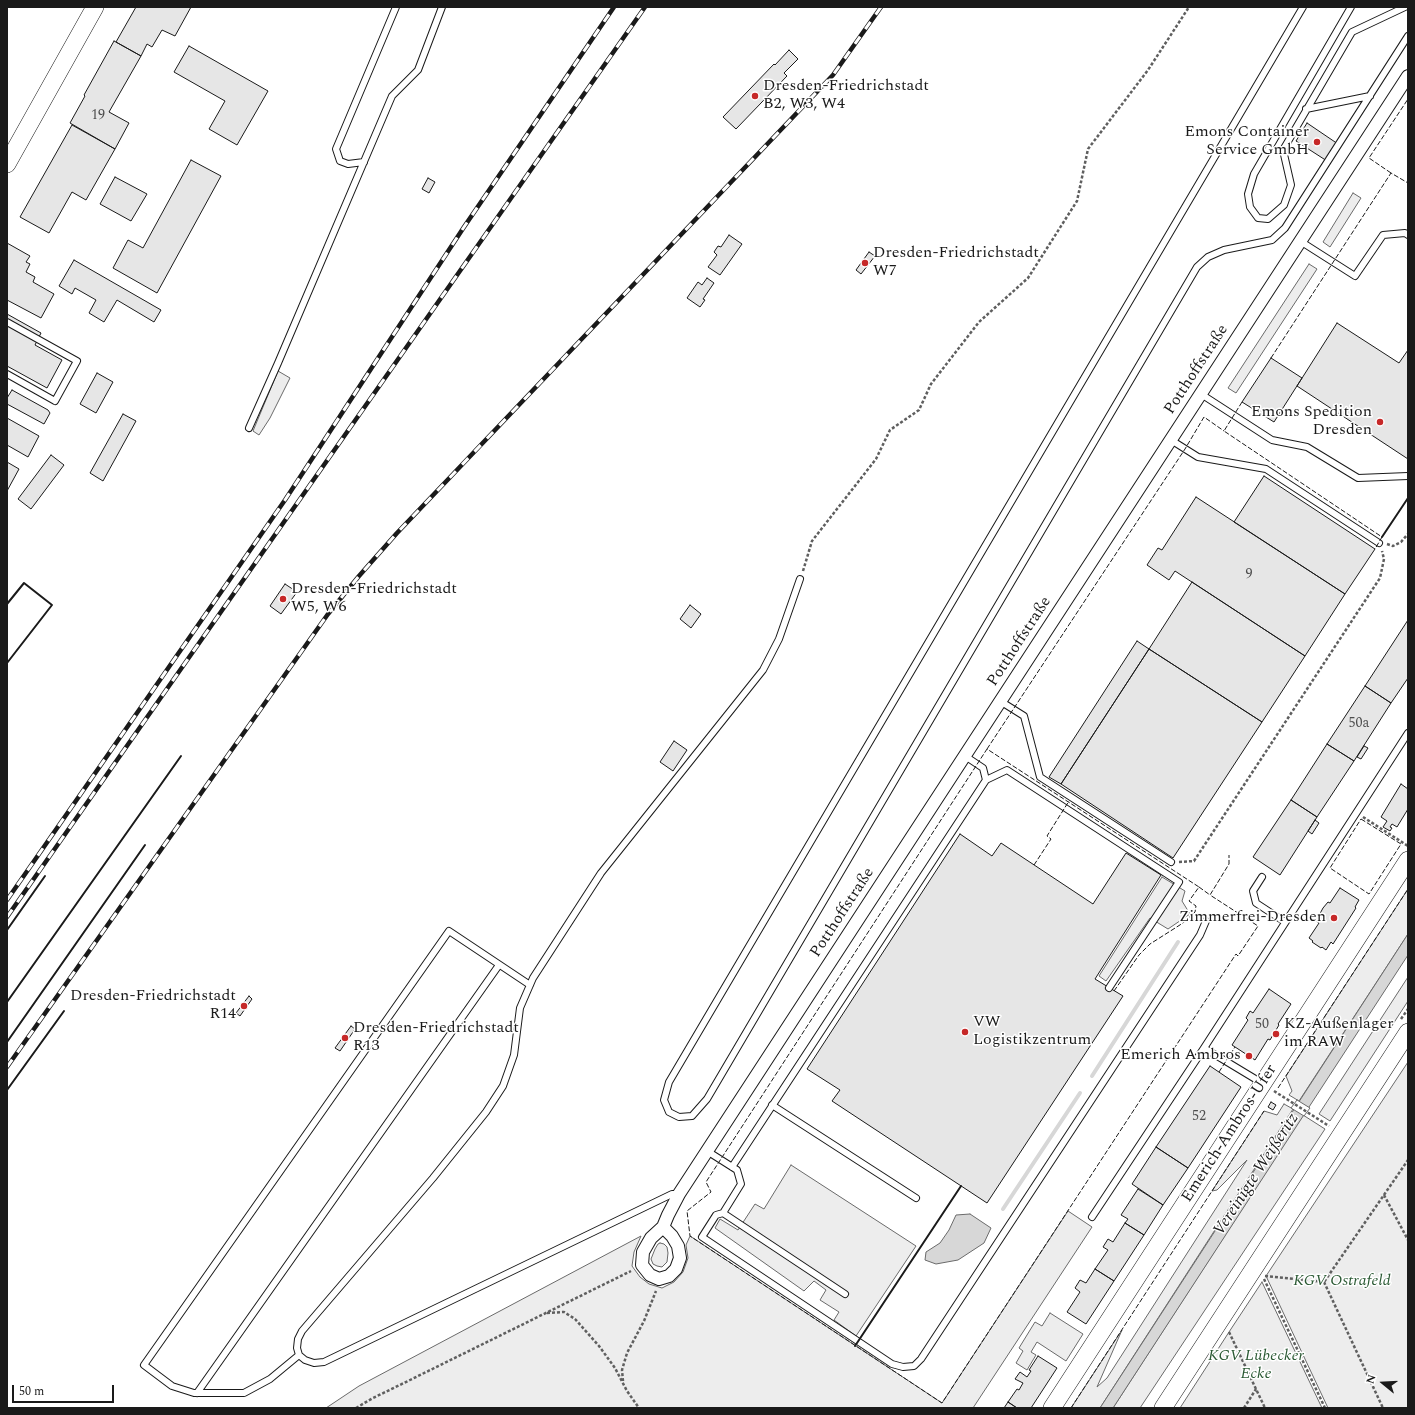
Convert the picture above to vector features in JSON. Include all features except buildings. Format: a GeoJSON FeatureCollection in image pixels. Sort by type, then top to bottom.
{"type":"FeatureCollection","features":[{"type":"Feature","properties":{"kind":"main road"},"geometry":{"type":"LineString","coordinates":[[7,164],[95,7]]}},
{"type":"Feature","properties":{"kind":"main road","name":"Emerich-Ambros-Ufer"},"geometry":{"type":"LineString","coordinates":[[1052,1408],[1269,1087],[1408,860]]}},
{"type":"Feature","properties":{"kind":"main road"},"geometry":{"type":"LineString","coordinates":[[1163,1408],[1408,1032]]}},
{"type":"Feature","properties":{"kind":"street","name":"Potthoffstraße"},"geometry":{"type":"LineString","coordinates":[[642,1265],[643,1252],[651,1238],[663,1227],[679,1194],[1408,76]]}},
{"type":"Feature","properties":{"kind":"street"},"geometry":{"type":"LineString","coordinates":[[642,1265],[650,1275],[659,1278],[669,1276],[676,1269],[680,1258],[678,1246],[672,1236],[663,1227]]}},
{"type":"Feature","properties":{"kind":"lane"},"geometry":{"type":"LineString","coordinates":[[364,162],[348,164],[340,161],[336,149],[396,7]]}},
{"type":"Feature","properties":{"kind":"lane"},"geometry":{"type":"LineString","coordinates":[[249,428],[392,96],[418,70],[442,7]]}},
{"type":"Feature","properties":{"kind":"lane"},"geometry":{"type":"LineString","coordinates":[[1303,7],[669,1082],[664,1100],[669,1112],[679,1117],[692,1116],[707,1099],[1197,267],[1208,257],[1224,250],[1272,240],[1285,228],[1408,36]]}},
{"type":"Feature","properties":{"kind":"lane"},"geometry":{"type":"LineString","coordinates":[[1351,7],[1254,174],[1248,194],[1250,207],[1258,218],[1268,219],[1284,205],[1291,185],[1283,150],[1352,32],[1405,7]]}},
{"type":"Feature","properties":{"kind":"lane"},"geometry":{"type":"LineString","coordinates":[[1306,109],[1370,96]]}},
{"type":"Feature","properties":{"kind":"lane"},"geometry":{"type":"LineString","coordinates":[[1300,241],[1355,276],[1383,235],[1405,233],[1408,235]]}},
{"type":"Feature","properties":{"kind":"lane"},"geometry":{"type":"LineString","coordinates":[[7,322],[77,361],[55,401],[7,374]]}},
{"type":"Feature","properties":{"kind":"lane"},"geometry":{"type":"LineString","coordinates":[[1201,394],[1272,440],[1307,447],[1358,478],[1408,476]]}},
{"type":"Feature","properties":{"kind":"lane"},"geometry":{"type":"LineString","coordinates":[[1171,440],[1198,457],[1266,468],[1379,543]]}},
{"type":"Feature","properties":{"kind":"lane"},"geometry":{"type":"LineString","coordinates":[[679,1194],[672,1194],[324,1362],[305,1360],[299,1355],[297,1348],[298,1339],[302,1331],[433,1178],[486,1112],[503,1086],[514,1055],[520,1008],[533,978],[601,873],[763,670],[779,639],[800,579]]}},
{"type":"Feature","properties":{"kind":"lane"},"geometry":{"type":"LineString","coordinates":[[1000,701],[1024,716],[1040,777],[1171,862]]}},
{"type":"Feature","properties":{"kind":"lane"},"geometry":{"type":"LineString","coordinates":[[1092,1217],[1204,1048],[1408,733]]}},
{"type":"Feature","properties":{"kind":"lane"},"geometry":{"type":"LineString","coordinates":[[965,756],[983,768],[986,780]]}},
{"type":"Feature","properties":{"kind":"lane"},"geometry":{"type":"LineString","coordinates":[[732,1167],[986,780],[1007,770],[1179,882],[1109,988]]}},
{"type":"Feature","properties":{"kind":"lane"},"geometry":{"type":"LineString","coordinates":[[1262,877],[1253,890],[1256,903],[1285,922]]}},
{"type":"Feature","properties":{"kind":"lane"},"geometry":{"type":"LineString","coordinates":[[708,1151],[737,1170],[741,1184],[723,1213],[716,1215],[702,1237],[892,1364],[903,1367],[914,1366],[921,1359],[1196,942],[1206,921]]}},
{"type":"Feature","properties":{"kind":"lane"},"geometry":{"type":"LineString","coordinates":[[299,1355],[270,1379],[244,1393],[197,1393],[172,1386],[144,1365],[449,931],[530,985]]}},
{"type":"Feature","properties":{"kind":"lane"},"geometry":{"type":"LineString","coordinates":[[197,1393],[499,964]]}},
{"type":"Feature","properties":{"kind":"lane"},"geometry":{"type":"LineString","coordinates":[[1204,1048],[1269,1087]]}},
{"type":"Feature","properties":{"kind":"lane"},"geometry":{"type":"LineString","coordinates":[[772,1106],[916,1198]]}},
{"type":"Feature","properties":{"kind":"lane"},"geometry":{"type":"LineString","coordinates":[[723,1213],[845,1294]]}},
{"type":"Feature","properties":{"kind":"path"},"geometry":{"type":"LineString","coordinates":[[800,579],[812,541],[876,459],[890,430],[918,410],[930,384],[979,322],[1028,278],[1077,201],[1088,149],[1148,70],[1189,7]]}},
{"type":"Feature","properties":{"kind":"path"},"geometry":{"type":"LineString","coordinates":[[1171,862],[1194,861],[1380,578],[1384,559],[1379,543],[1393,546],[1401,542],[1408,534]]}},
{"type":"Feature","properties":{"kind":"path"},"geometry":{"type":"LineString","coordinates":[[1356,812],[1408,846]]}},
{"type":"Feature","properties":{"kind":"path"},"geometry":{"type":"LineString","coordinates":[[1269,1087],[1330,1126]]}},
{"type":"Feature","properties":{"kind":"path"},"geometry":{"type":"LineString","coordinates":[[1324,1282],[1408,1160]]}},
{"type":"Feature","properties":{"kind":"path"},"geometry":{"type":"LineString","coordinates":[[1384,1195],[1408,1240]]}},
{"type":"Feature","properties":{"kind":"path"},"geometry":{"type":"LineString","coordinates":[[356,1408],[373,1398],[642,1265]]}},
{"type":"Feature","properties":{"kind":"path"},"geometry":{"type":"LineString","coordinates":[[1324,1282],[1263,1277],[1325,1408]]}},
{"type":"Feature","properties":{"kind":"path"},"geometry":{"type":"LineString","coordinates":[[627,1391],[622,1370],[627,1353],[644,1321],[656,1292],[659,1278]]}},
{"type":"Feature","properties":{"kind":"path"},"geometry":{"type":"LineString","coordinates":[[1324,1282],[1383,1408]]}},
{"type":"Feature","properties":{"kind":"path"},"geometry":{"type":"LineString","coordinates":[[545,1313],[564,1312],[575,1318],[599,1346],[615,1368],[627,1391],[639,1408]]}},
{"type":"Feature","properties":{"kind":"path"},"geometry":{"type":"LineString","coordinates":[[1227,1330],[1265,1408]]}},
{"type":"Feature","properties":{"kind":"path"},"geometry":{"type":"LineString","coordinates":[[1244,1408],[1256,1389]]}},
{"type":"Feature","properties":{"kind":"shaded area"},"geometry":{"type":"Polygon","coordinates":[[[1353,193],[1361,198],[1330,247],[1323,242],[1353,193]]]}},
{"type":"Feature","properties":{"kind":"shaded area"},"geometry":{"type":"Polygon","coordinates":[[[1309,264],[1317,269],[1236,393],[1228,388],[1309,264]]]}},
{"type":"Feature","properties":{"kind":"shaded area"},"geometry":{"type":"Polygon","coordinates":[[[278,371],[290,378],[270,418],[259,435],[253,431],[278,371]]]}},
{"type":"Feature","properties":{"kind":"shaded area"},"geometry":{"type":"Polygon","coordinates":[[[1162,877],[1185,891],[1182,901],[1190,914],[1168,929],[1150,918],[1106,981],[1099,976],[1162,877]]]}},
{"type":"Feature","properties":{"kind":"shaded area"},"geometry":{"type":"Polygon","coordinates":[[[1408,889],[1408,934],[1299,1101],[1289,1095],[1292,1091],[1286,1076],[1408,889]]]}},
{"type":"Feature","properties":{"kind":"shaded area"},"geometry":{"type":"Polygon","coordinates":[[[1408,977],[1408,1001],[1330,1121],[1319,1114],[1408,977]]]}},
{"type":"Feature","properties":{"kind":"shaded area","name":"KGV Ostrafeld"},"geometry":{"type":"Polygon","coordinates":[[[1408,1062],[1408,1408],[1328,1408],[1266,1276],[1408,1062]]]}},
{"type":"Feature","properties":{"kind":"shaded area"},"geometry":{"type":"Polygon","coordinates":[[[1284,1104],[1293,1109],[1100,1408],[1071,1408],[1122,1330],[1097,1387],[1107,1378],[1247,1160],[1217,1190],[1212,1191],[1264,1111],[1277,1115],[1284,1104]]]}},
{"type":"Feature","properties":{"kind":"shaded area"},"geometry":{"type":"Polygon","coordinates":[[[1303,1115],[1325,1129],[1140,1408],[1113,1408],[1303,1115]]]}},
{"type":"Feature","properties":{"kind":"shaded area"},"geometry":{"type":"Polygon","coordinates":[[[791,1165],[916,1246],[856,1336],[834,1320],[839,1312],[820,1300],[826,1290],[814,1281],[804,1291],[715,1228],[720,1219],[738,1230],[755,1204],[764,1209],[791,1165]]]}},
{"type":"Feature","properties":{"kind":"shaded area"},"geometry":{"type":"Polygon","coordinates":[[[1068,1211],[1092,1227],[973,1408],[326,1408],[359,1386],[641,1236],[634,1252],[632,1266],[640,1277],[649,1284],[662,1288],[674,1282],[683,1272],[688,1258],[686,1245],[690,1236],[942,1403],[1068,1211]]]}},
{"type":"Feature","properties":{"kind":"shaded area"},"geometry":{"type":"Polygon","coordinates":[[[660,1243],[667,1247],[668,1253],[667,1262],[662,1267],[653,1264],[651,1259],[655,1249],[660,1243]]]}},
{"type":"Feature","properties":{"kind":"shaded area","name":"KGV Lübecker Ecke"},"geometry":{"type":"Polygon","coordinates":[[[1262,1282],[1322,1408],[1180,1408],[1229,1332],[1262,1282]]]}},
{"type":"Feature","properties":{"kind":"shaded area"},"geometry":{"type":"Polygon","coordinates":[[[1050,1313],[1083,1334],[1066,1361],[1037,1342],[1031,1352],[1036,1355],[1027,1370],[1016,1363],[1023,1351],[1019,1348],[1035,1322],[1042,1326],[1050,1313]]]}},
{"type":"Feature","properties":{"kind":"water","name":"Vereinigte Weißeritz"},"geometry":{"type":"Polygon","coordinates":[[[1408,934],[1408,955],[1113,1408],[1100,1408],[1408,934]]]}},
{"type":"Feature","properties":{"kind":"water"},"geometry":{"type":"Polygon","coordinates":[[[970,1214],[991,1228],[984,1243],[958,1260],[936,1264],[925,1260],[926,1252],[940,1243],[949,1230],[956,1215],[970,1214]]]}},
{"type":"Feature","properties":{"kind":"pier"},"geometry":{"type":"Polygon","coordinates":[[[1297,1100],[1310,1108],[1304,1116],[1291,1108],[1297,1100]]]}},
{"type":"Feature","properties":{"kind":"waterway"},"geometry":{"type":"LineString","coordinates":[[1092,1076],[1178,942]]}},
{"type":"Feature","properties":{"kind":"waterway"},"geometry":{"type":"LineString","coordinates":[[1003,1209],[1080,1093]]}},
{"type":"Feature","properties":{"kind":"railway"},"geometry":{"type":"LineString","coordinates":[[7,900],[285,500],[464,227],[614,7]]}},
{"type":"Feature","properties":{"kind":"railway"},"geometry":{"type":"LineString","coordinates":[[7,917],[645,7]]}},
{"type":"Feature","properties":{"kind":"railway"},"geometry":{"type":"LineString","coordinates":[[7,1067],[328,614],[359,576],[397,533],[833,75],[881,7]]}},
{"type":"Feature","properties":{"kind":"fence"},"geometry":{"type":"LineString","coordinates":[[1391,173],[1369,158],[1408,99]]}},
{"type":"Feature","properties":{"kind":"fence"},"geometry":{"type":"LineString","coordinates":[[1271,358],[1391,173],[1408,183]]}},
{"type":"Feature","properties":{"kind":"fence"},"geometry":{"type":"LineString","coordinates":[[1242,402],[1224,431],[1382,537],[1375,549]]}},
{"type":"Feature","properties":{"kind":"fence"},"geometry":{"type":"LineString","coordinates":[[987,749],[1185,449],[1204,417],[1224,431]]}},
{"type":"Feature","properties":{"kind":"fence"},"geometry":{"type":"LineString","coordinates":[[1114,991],[1139,955],[1150,944],[1183,923],[1195,912],[1196,906],[1189,901],[1199,887],[987,749],[706,1182],[711,1192],[687,1211],[690,1236],[942,1403],[1236,954],[1238,956],[1258,926],[1210,895]]}},
{"type":"Feature","properties":{"kind":"fence"},"geometry":{"type":"LineString","coordinates":[[1034,865],[1051,839],[1047,836],[1069,801]]}},
{"type":"Feature","properties":{"kind":"fence"},"geometry":{"type":"LineString","coordinates":[[1361,819],[1401,844],[1369,894],[1330,868],[1361,819]]}},
{"type":"Feature","properties":{"kind":"fence"},"geometry":{"type":"LineString","coordinates":[[1199,887],[1210,895],[1229,864],[1229,855]]}},
{"type":"Feature","properties":{"kind":"fence"},"geometry":{"type":"LineString","coordinates":[[1278,1088],[1408,889]]}},
{"type":"Feature","properties":{"kind":"fence"},"geometry":{"type":"LineString","coordinates":[[1219,1072],[1235,1047]]}},
{"type":"Feature","properties":{"kind":"fence"},"geometry":{"type":"LineString","coordinates":[[1071,1408],[1264,1111]]}},
{"type":"Feature","properties":{"kind":"wall"},"geometry":{"type":"LineString","coordinates":[[1382,537],[1408,498]]}},
{"type":"Feature","properties":{"kind":"wall"},"geometry":{"type":"LineString","coordinates":[[7,604],[24,583],[52,605],[7,663]]}},
{"type":"Feature","properties":{"kind":"wall"},"geometry":{"type":"LineString","coordinates":[[7,1002],[181,756]]}},
{"type":"Feature","properties":{"kind":"wall"},"geometry":{"type":"LineString","coordinates":[[7,1042],[145,845]]}},
{"type":"Feature","properties":{"kind":"wall"},"geometry":{"type":"LineString","coordinates":[[7,930],[45,876]]}},
{"type":"Feature","properties":{"kind":"wall"},"geometry":{"type":"LineString","coordinates":[[7,1090],[64,1011]]}},
{"type":"Feature","properties":{"kind":"wall"},"geometry":{"type":"LineString","coordinates":[[855,1346],[961,1186]]}},
{"type":"Feature","properties":{"kind":"place","name":"Dresden-Friedrichstadt B2, W3, W4"},"geometry":{"type":"Point","coordinates":[755,96]}},
{"type":"Feature","properties":{"kind":"place","name":"Emons Container Service GmbH"},"geometry":{"type":"Point","coordinates":[1317,142]}},
{"type":"Feature","properties":{"kind":"place","name":"Dresden-Friedrichstadt W7"},"geometry":{"type":"Point","coordinates":[865,263]}},
{"type":"Feature","properties":{"kind":"place","name":"Emons Spedition Dresden"},"geometry":{"type":"Point","coordinates":[1380,422]}},
{"type":"Feature","properties":{"kind":"place","name":"Dresden-Friedrichstadt W5, W6"},"geometry":{"type":"Point","coordinates":[283,599]}},
{"type":"Feature","properties":{"kind":"place","name":"Zimmerfrei-Dresden"},"geometry":{"type":"Point","coordinates":[1334,918]}},
{"type":"Feature","properties":{"kind":"place","name":"Dresden-Friedrichstadt R14"},"geometry":{"type":"Point","coordinates":[244,1006]}},
{"type":"Feature","properties":{"kind":"place","name":"VW Logistikzentrum"},"geometry":{"type":"Point","coordinates":[965,1032]}},
{"type":"Feature","properties":{"kind":"place","name":"KZ-Außenlager im RAW"},"geometry":{"type":"Point","coordinates":[1276,1034]}},
{"type":"Feature","properties":{"kind":"place","name":"Dresden-Friedrichstadt R13"},"geometry":{"type":"Point","coordinates":[345,1038]}},
{"type":"Feature","properties":{"kind":"place","name":"Emerich Ambros"},"geometry":{"type":"Point","coordinates":[1249,1056]}}]}
